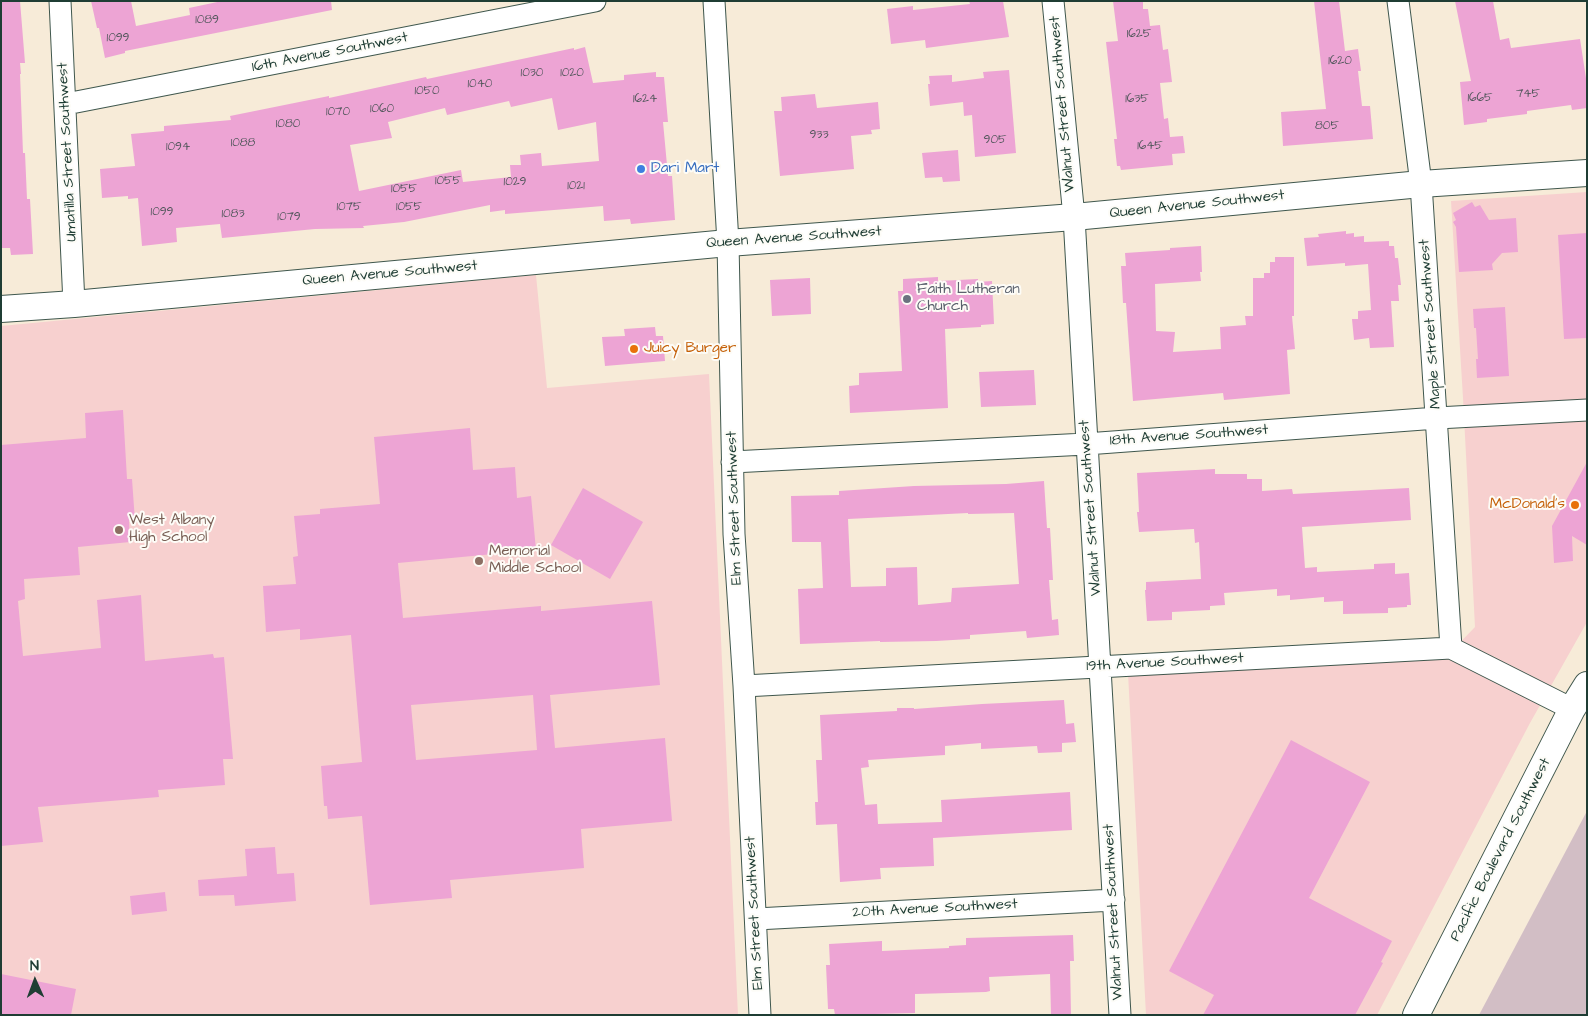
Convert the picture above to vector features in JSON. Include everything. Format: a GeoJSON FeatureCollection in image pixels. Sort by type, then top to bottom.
{"type":"FeatureCollection","features":[{"type":"Feature","properties":{"kind":"main road","name":"Queen Avenue Southwest"},"geometry":{"type":"LineString","coordinates":[[1,309],[74,304],[728,243],[1074,217],[1421,184],[1587,173]]}},
{"type":"Feature","properties":{"kind":"main road","name":"Pacific Boulevard Southwest"},"geometry":{"type":"LineString","coordinates":[[1416,1015],[1572,709],[1587,685]]}},
{"type":"Feature","properties":{"kind":"street","name":"Umatilla Street Southwest"},"geometry":{"type":"LineString","coordinates":[[60,1],[74,304]]}},
{"type":"Feature","properties":{"kind":"street","name":"16th Avenue Southwest"},"geometry":{"type":"LineString","coordinates":[[66,104],[594,1]]}},
{"type":"Feature","properties":{"kind":"street","name":"Elm Street Southwest"},"geometry":{"type":"LineString","coordinates":[[714,1],[728,243],[734,534],[744,686],[760,1015]]}},
{"type":"Feature","properties":{"kind":"street","name":"Walnut Street Southwest"},"geometry":{"type":"LineString","coordinates":[[1053,1],[1074,217],[1120,1015]]}},
{"type":"Feature","properties":{"kind":"street","name":"Maple Street Southwest"},"geometry":{"type":"LineString","coordinates":[[1398,1],[1421,184],[1451,648]]}},
{"type":"Feature","properties":{"kind":"street","name":"18th Avenue Southwest"},"geometry":{"type":"LineString","coordinates":[[732,462],[1086,444],[1437,418],[1587,410]]}},
{"type":"Feature","properties":{"kind":"street","name":"19th Avenue Southwest"},"geometry":{"type":"LineString","coordinates":[[744,686],[1451,648],[1572,709]]}},
{"type":"Feature","properties":{"kind":"street","name":"20th Avenue Southwest"},"geometry":{"type":"LineString","coordinates":[[756,919],[1114,900]]}},
{"type":"Feature","properties":{"kind":"shaded area"},"geometry":{"type":"Polygon","coordinates":[[[1587,192],[1587,622],[1530,723],[1377,1015],[1146,1015],[1128,673],[1445,658],[1475,627],[1451,201],[1587,192]]]}},
{"type":"Feature","properties":{"kind":"shaded area","name":"Memorial Middle School"},"geometry":{"type":"Polygon","coordinates":[[[536,275],[547,388],[709,374],[738,1015],[1,1015],[1,326],[536,275]]]}},
{"type":"Feature","properties":{"kind":"shaded area"},"geometry":{"type":"Polygon","coordinates":[[[1587,811],[1587,1015],[1479,1015],[1587,811]]]}},
{"type":"Feature","properties":{"kind":"building"},"geometry":{"type":"Polygon","coordinates":[[[1,1],[20,1],[25,63],[20,63],[23,153],[25,153],[27,199],[30,199],[33,254],[11,255],[10,248],[1,248],[1,1]]]}},
{"type":"Feature","properties":{"kind":"building"},"geometry":{"type":"Polygon","coordinates":[[[91,1],[131,1],[136,26],[190,15],[189,8],[222,1],[331,1],[332,10],[125,51],[125,53],[105,58],[91,1]]]}},
{"type":"Feature","properties":{"kind":"building"},"geometry":{"type":"Polygon","coordinates":[[[969,1],[1003,1],[1009,37],[926,48],[925,40],[891,44],[887,9],[913,6],[913,10],[970,4],[969,1]]]}},
{"type":"Feature","properties":{"kind":"building"},"geometry":{"type":"Polygon","coordinates":[[[1113,1],[1143,1],[1143,9],[1148,9],[1150,26],[1160,25],[1163,50],[1168,49],[1172,82],[1160,83],[1164,119],[1168,118],[1170,137],[1183,136],[1185,153],[1172,154],[1173,165],[1121,170],[1120,166],[1117,166],[1114,139],[1117,139],[1106,42],[1118,41],[1113,1]]]}},
{"type":"Feature","properties":{"kind":"building"},"geometry":{"type":"Polygon","coordinates":[[[1314,1],[1339,1],[1345,51],[1358,49],[1361,71],[1358,71],[1362,106],[1370,106],[1373,139],[1283,146],[1281,112],[1326,109],[1314,1]]]}},
{"type":"Feature","properties":{"kind":"building"},"geometry":{"type":"Polygon","coordinates":[[[1455,1],[1493,1],[1500,40],[1509,38],[1511,48],[1580,39],[1587,85],[1587,108],[1572,110],[1571,105],[1527,111],[1527,114],[1487,119],[1487,122],[1464,125],[1460,82],[1471,81],[1455,1]]]}},
{"type":"Feature","properties":{"kind":"building"},"geometry":{"type":"Polygon","coordinates":[[[585,47],[593,83],[624,80],[624,75],[656,72],[656,77],[664,77],[668,122],[663,122],[668,176],[672,176],[675,220],[631,224],[630,219],[604,221],[603,206],[505,214],[505,210],[490,212],[490,205],[404,222],[363,226],[364,228],[315,229],[222,238],[220,224],[176,228],[177,242],[142,246],[138,198],[128,199],[128,196],[102,198],[100,169],[135,166],[131,134],[164,131],[164,126],[231,120],[230,116],[329,96],[329,98],[426,77],[427,79],[574,48],[574,50],[585,47]],[[552,98],[511,107],[509,101],[447,115],[445,108],[388,122],[392,138],[350,145],[359,191],[461,170],[463,182],[511,177],[510,165],[521,165],[520,155],[541,153],[542,166],[599,161],[596,122],[558,130],[552,98]]]}},
{"type":"Feature","properties":{"kind":"building"},"geometry":{"type":"Polygon","coordinates":[[[1009,70],[1016,153],[975,157],[972,115],[964,116],[963,102],[930,106],[929,76],[952,75],[952,82],[984,78],[983,72],[1009,70]]]}},
{"type":"Feature","properties":{"kind":"building"},"geometry":{"type":"Polygon","coordinates":[[[815,94],[817,108],[878,102],[880,129],[871,130],[872,134],[851,136],[854,169],[780,176],[774,111],[782,111],[781,97],[815,94]]]}},
{"type":"Feature","properties":{"kind":"building"},"geometry":{"type":"Polygon","coordinates":[[[958,150],[960,181],[943,182],[942,177],[925,178],[922,153],[958,150]]]}},
{"type":"Feature","properties":{"kind":"building"},"geometry":{"type":"Polygon","coordinates":[[[1472,202],[1475,207],[1480,205],[1489,220],[1516,218],[1518,252],[1502,253],[1492,264],[1493,270],[1459,272],[1456,227],[1453,222],[1456,220],[1453,213],[1472,202]]]}},
{"type":"Feature","properties":{"kind":"building"},"geometry":{"type":"Polygon","coordinates":[[[1346,231],[1346,234],[1354,233],[1354,237],[1364,236],[1364,242],[1389,241],[1389,246],[1394,246],[1395,258],[1398,258],[1401,285],[1398,285],[1399,301],[1391,301],[1394,347],[1370,348],[1369,338],[1354,340],[1352,319],[1358,319],[1358,311],[1371,310],[1368,264],[1345,266],[1345,263],[1307,266],[1304,238],[1319,237],[1318,234],[1346,231]]]}},
{"type":"Feature","properties":{"kind":"building"},"geometry":{"type":"Polygon","coordinates":[[[1587,233],[1587,338],[1564,339],[1558,235],[1587,233]]]}},
{"type":"Feature","properties":{"kind":"building"},"geometry":{"type":"Polygon","coordinates":[[[1201,246],[1201,281],[1155,284],[1156,331],[1175,332],[1173,352],[1221,349],[1220,327],[1246,325],[1245,316],[1253,316],[1253,278],[1264,278],[1264,273],[1270,273],[1270,262],[1275,262],[1275,257],[1294,257],[1294,316],[1292,316],[1295,349],[1287,350],[1290,394],[1224,400],[1223,393],[1133,401],[1126,303],[1123,303],[1121,266],[1126,266],[1125,253],[1201,246]]]}},
{"type":"Feature","properties":{"kind":"building"},"geometry":{"type":"Polygon","coordinates":[[[938,277],[938,281],[978,279],[978,282],[992,281],[994,324],[981,325],[981,327],[945,329],[948,408],[850,413],[849,386],[859,385],[859,373],[902,371],[898,291],[903,291],[903,279],[938,277]]]}},
{"type":"Feature","properties":{"kind":"building"},"geometry":{"type":"Polygon","coordinates":[[[810,278],[811,314],[772,316],[770,280],[810,278]]]}},
{"type":"Feature","properties":{"kind":"building"},"geometry":{"type":"Polygon","coordinates":[[[1505,307],[1509,376],[1477,378],[1476,359],[1478,359],[1473,309],[1505,307]]]}},
{"type":"Feature","properties":{"kind":"building","name":"Juicy Burger"},"geometry":{"type":"Polygon","coordinates":[[[655,327],[656,336],[663,336],[665,361],[605,366],[602,337],[625,336],[624,329],[655,327]]]}},
{"type":"Feature","properties":{"kind":"building"},"geometry":{"type":"Polygon","coordinates":[[[1034,370],[1036,405],[981,407],[979,372],[1034,370]]]}},
{"type":"Feature","properties":{"kind":"building"},"geometry":{"type":"Polygon","coordinates":[[[123,410],[127,479],[132,479],[135,521],[129,521],[130,542],[78,547],[80,575],[24,579],[25,599],[18,601],[23,656],[101,648],[97,600],[141,595],[145,661],[213,654],[214,658],[224,657],[233,759],[223,759],[225,785],[158,790],[159,797],[38,807],[43,842],[1,846],[1,445],[86,438],[85,413],[123,410]]]}},
{"type":"Feature","properties":{"kind":"building"},"geometry":{"type":"Polygon","coordinates":[[[470,428],[473,470],[515,467],[517,498],[531,496],[536,550],[398,563],[403,618],[541,606],[541,611],[652,601],[660,685],[550,695],[555,748],[665,738],[672,821],[581,829],[584,868],[450,880],[452,898],[370,905],[362,816],[328,819],[327,806],[324,806],[321,766],[362,762],[351,635],[300,640],[300,629],[266,632],[263,586],[296,584],[293,557],[298,556],[294,516],[320,514],[320,509],[380,504],[374,437],[470,428]],[[533,695],[411,705],[416,760],[537,750],[533,695]]]}},
{"type":"Feature","properties":{"kind":"building","name":"McDonald's"},"geometry":{"type":"Polygon","coordinates":[[[1587,462],[1587,545],[1572,536],[1573,561],[1554,563],[1552,526],[1587,462]]]}},
{"type":"Feature","properties":{"kind":"building"},"geometry":{"type":"Polygon","coordinates":[[[1215,469],[1215,474],[1247,474],[1247,479],[1262,479],[1262,491],[1292,489],[1293,494],[1409,488],[1411,520],[1302,527],[1305,568],[1317,567],[1317,572],[1374,569],[1374,564],[1395,563],[1395,574],[1409,573],[1411,605],[1388,608],[1388,613],[1343,614],[1343,601],[1324,602],[1324,597],[1290,600],[1290,595],[1277,596],[1277,589],[1224,593],[1225,605],[1210,606],[1210,610],[1172,612],[1172,620],[1147,621],[1146,582],[1201,579],[1199,542],[1195,543],[1194,529],[1139,532],[1137,473],[1215,469]]]}},
{"type":"Feature","properties":{"kind":"building"},"geometry":{"type":"Polygon","coordinates":[[[1044,481],[1047,528],[1050,528],[1053,580],[1049,580],[1052,620],[1058,619],[1059,635],[1027,638],[1026,631],[970,635],[970,639],[936,641],[800,644],[798,589],[823,588],[821,542],[792,542],[791,496],[839,495],[839,491],[914,486],[1006,484],[1044,481]],[[1014,513],[848,519],[851,587],[886,586],[886,568],[917,567],[918,605],[951,602],[952,588],[1019,584],[1014,513]]]}},
{"type":"Feature","properties":{"kind":"building"},"geometry":{"type":"Polygon","coordinates":[[[583,488],[643,522],[610,579],[551,545],[583,488]]]}},
{"type":"Feature","properties":{"kind":"building"},"geometry":{"type":"Polygon","coordinates":[[[1064,700],[1066,724],[1074,723],[1076,742],[1062,743],[1062,752],[1038,753],[1037,746],[981,749],[981,743],[945,746],[945,755],[868,760],[869,767],[861,768],[865,805],[877,804],[878,824],[942,822],[941,800],[1070,792],[1072,830],[933,838],[934,866],[880,868],[881,879],[840,882],[837,824],[816,825],[815,802],[818,802],[816,760],[822,760],[820,715],[897,711],[897,708],[914,709],[1064,700]]]}},
{"type":"Feature","properties":{"kind":"building"},"geometry":{"type":"Polygon","coordinates":[[[1291,740],[1370,782],[1309,898],[1392,941],[1381,962],[1383,963],[1355,1015],[1203,1015],[1214,995],[1169,971],[1291,740]]]}},
{"type":"Feature","properties":{"kind":"building"},"geometry":{"type":"Polygon","coordinates":[[[275,847],[277,874],[294,873],[296,901],[235,906],[234,895],[199,896],[198,880],[247,876],[245,849],[275,847]]]}},
{"type":"Feature","properties":{"kind":"building"},"geometry":{"type":"Polygon","coordinates":[[[165,892],[167,911],[132,915],[130,896],[165,892]]]}},
{"type":"Feature","properties":{"kind":"building"},"geometry":{"type":"Polygon","coordinates":[[[1073,935],[1074,961],[1070,961],[1071,1015],[1051,1015],[1050,974],[989,977],[990,991],[986,992],[915,994],[915,1013],[835,1015],[834,1009],[828,1009],[826,965],[830,965],[829,944],[882,941],[882,951],[949,948],[949,946],[966,945],[966,938],[1073,935]]]}},
{"type":"Feature","properties":{"kind":"building"},"geometry":{"type":"Polygon","coordinates":[[[1,974],[76,989],[71,1015],[1,1015],[1,974]]]}},
{"type":"Feature","properties":{"kind":"place","name":"Dari Mart"},"geometry":{"type":"Point","coordinates":[641,169]}},
{"type":"Feature","properties":{"kind":"place","name":"Faith Lutheran Church"},"geometry":{"type":"Point","coordinates":[907,299]}},
{"type":"Feature","properties":{"kind":"place","name":"Juicy Burger"},"geometry":{"type":"Point","coordinates":[634,349]}},
{"type":"Feature","properties":{"kind":"place","name":"McDonald's"},"geometry":{"type":"Point","coordinates":[1575,505]}},
{"type":"Feature","properties":{"kind":"place","name":"West Albany High School"},"geometry":{"type":"Point","coordinates":[119,530]}},
{"type":"Feature","properties":{"kind":"place","name":"Memorial Middle School"},"geometry":{"type":"Point","coordinates":[479,561]}}]}
